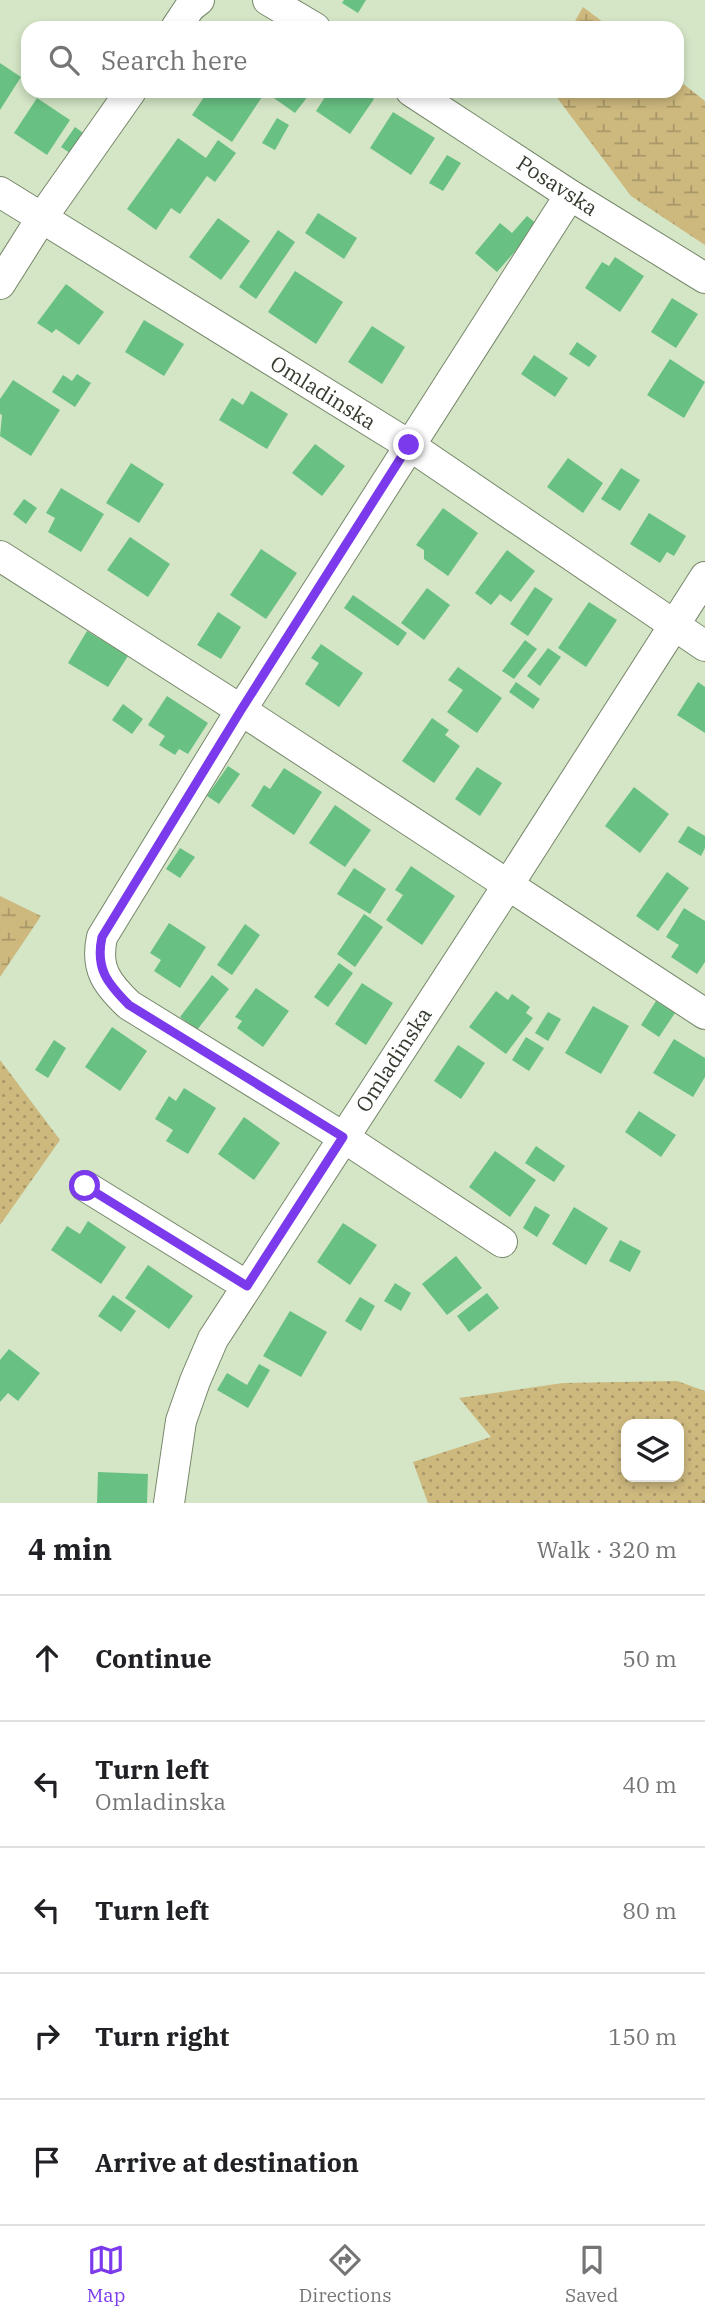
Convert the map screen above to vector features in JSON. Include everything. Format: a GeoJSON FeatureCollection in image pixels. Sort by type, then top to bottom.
{"type":"FeatureCollection","features":[{"type":"Feature","properties":{"kind":"street"},"geometry":{"type":"LineString","coordinates":[[181,21],[190,7],[199,0]]}},
{"type":"Feature","properties":{"kind":"street"},"geometry":{"type":"LineString","coordinates":[[268,0],[303,21]]}},
{"type":"Feature","properties":{"kind":"street"},"geometry":{"type":"LineString","coordinates":[[0,284],[41,219],[126,98]]}},
{"type":"Feature","properties":{"kind":"street","name":"Posavska"},"geometry":{"type":"LineString","coordinates":[[422,98],[570,195],[705,278]]}},
{"type":"Feature","properties":{"kind":"street","name":"Omladinska"},"geometry":{"type":"LineString","coordinates":[[0,192],[409,445],[705,646]]}},
{"type":"Feature","properties":{"kind":"street"},"geometry":{"type":"LineString","coordinates":[[502,1242],[343,1137],[129,1005],[112,988],[101,965],[99,953],[102,937],[241,710],[570,195]]}},
{"type":"Feature","properties":{"kind":"street"},"geometry":{"type":"LineString","coordinates":[[0,556],[241,710],[705,1014]]}},
{"type":"Feature","properties":{"kind":"street"},"geometry":{"type":"LineString","coordinates":[[675,626],[705,577]]}},
{"type":"Feature","properties":{"kind":"street","name":"Omladinska"},"geometry":{"type":"LineString","coordinates":[[169,1503],[181,1421],[213,1339],[675,626]]}},
{"type":"Feature","properties":{"kind":"street"},"geometry":{"type":"LineString","coordinates":[[85,1186],[247,1286]]}},
{"type":"Feature","properties":{"kind":"green space"},"geometry":{"type":"Polygon","coordinates":[[[583,7],[602,21],[575,21],[583,7]]]}},
{"type":"Feature","properties":{"kind":"green space"},"geometry":{"type":"Polygon","coordinates":[[[684,84],[705,101],[705,245],[631,196],[557,98],[684,98],[684,84]]]}},
{"type":"Feature","properties":{"kind":"green space"},"geometry":{"type":"Polygon","coordinates":[[[0,896],[41,916],[0,977],[0,896]]]}},
{"type":"Feature","properties":{"kind":"green space"},"geometry":{"type":"Polygon","coordinates":[[[0,1060],[60,1140],[0,1225],[0,1060]]]}},
{"type":"Feature","properties":{"kind":"green space"},"geometry":{"type":"Polygon","coordinates":[[[677,1381],[705,1391],[705,1503],[428,1503],[413,1462],[491,1437],[459,1398],[563,1383],[677,1381]]]}},
{"type":"Feature","properties":{"kind":"building"},"geometry":{"type":"Polygon","coordinates":[[[344,0],[366,0],[358,13],[342,3],[344,0]]]}},
{"type":"Feature","properties":{"kind":"building"},"geometry":{"type":"Polygon","coordinates":[[[0,63],[21,77],[0,110],[0,63]]]}},
{"type":"Feature","properties":{"kind":"building"},"geometry":{"type":"Polygon","coordinates":[[[37,98],[70,120],[47,155],[14,133],[37,98]]]}},
{"type":"Feature","properties":{"kind":"building"},"geometry":{"type":"Polygon","coordinates":[[[203,98],[261,98],[232,142],[192,115],[203,98]]]}},
{"type":"Feature","properties":{"kind":"building"},"geometry":{"type":"Polygon","coordinates":[[[274,98],[307,98],[295,113],[274,98]]]}},
{"type":"Feature","properties":{"kind":"building"},"geometry":{"type":"Polygon","coordinates":[[[324,98],[374,99],[350,134],[316,111],[324,98]]]}},
{"type":"Feature","properties":{"kind":"building"},"geometry":{"type":"Polygon","coordinates":[[[393,112],[435,138],[411,175],[370,148],[393,112]]]}},
{"type":"Feature","properties":{"kind":"building"},"geometry":{"type":"Polygon","coordinates":[[[277,118],[289,125],[275,150],[262,143],[277,118]]]}},
{"type":"Feature","properties":{"kind":"building"},"geometry":{"type":"Polygon","coordinates":[[[75,127],[86,135],[73,155],[61,147],[75,127]]]}},
{"type":"Feature","properties":{"kind":"building"},"geometry":{"type":"Polygon","coordinates":[[[178,138],[206,158],[218,140],[236,153],[215,182],[207,176],[180,214],[171,208],[156,230],[127,209],[178,138]]]}},
{"type":"Feature","properties":{"kind":"building"},"geometry":{"type":"Polygon","coordinates":[[[447,155],[461,163],[443,191],[429,183],[447,155]]]}},
{"type":"Feature","properties":{"kind":"building"},"geometry":{"type":"Polygon","coordinates":[[[318,213],[357,238],[344,259],[305,233],[318,213]]]}},
{"type":"Feature","properties":{"kind":"building"},"geometry":{"type":"Polygon","coordinates":[[[527,216],[538,225],[497,272],[475,253],[500,223],[512,233],[527,216]]]}},
{"type":"Feature","properties":{"kind":"building"},"geometry":{"type":"Polygon","coordinates":[[[218,218],[250,241],[221,280],[189,257],[218,218]]]}},
{"type":"Feature","properties":{"kind":"building"},"geometry":{"type":"Polygon","coordinates":[[[278,230],[295,242],[256,299],[239,287],[278,230]]]}},
{"type":"Feature","properties":{"kind":"building"},"geometry":{"type":"Polygon","coordinates":[[[615,257],[644,276],[620,312],[585,288],[602,262],[609,266],[615,257]]]}},
{"type":"Feature","properties":{"kind":"building"},"geometry":{"type":"Polygon","coordinates":[[[295,271],[343,302],[316,344],[268,312],[295,271]]]}},
{"type":"Feature","properties":{"kind":"building"},"geometry":{"type":"Polygon","coordinates":[[[66,284],[104,312],[79,345],[56,329],[52,333],[37,323],[66,284]]]}},
{"type":"Feature","properties":{"kind":"building"},"geometry":{"type":"Polygon","coordinates":[[[672,298],[698,314],[676,348],[651,332],[672,298]]]}},
{"type":"Feature","properties":{"kind":"building"},"geometry":{"type":"Polygon","coordinates":[[[144,320],[184,344],[164,376],[125,352],[144,320]]]}},
{"type":"Feature","properties":{"kind":"building"},"geometry":{"type":"Polygon","coordinates":[[[372,326],[405,347],[382,384],[348,362],[372,326]]]}},
{"type":"Feature","properties":{"kind":"building"},"geometry":{"type":"Polygon","coordinates":[[[577,342],[597,356],[589,367],[569,354],[577,342]]]}},
{"type":"Feature","properties":{"kind":"building"},"geometry":{"type":"Polygon","coordinates":[[[534,355],[568,378],[555,397],[521,374],[534,355]]]}},
{"type":"Feature","properties":{"kind":"building"},"geometry":{"type":"Polygon","coordinates":[[[670,359],[705,382],[684,418],[647,395],[670,359]]]}},
{"type":"Feature","properties":{"kind":"building"},"geometry":{"type":"Polygon","coordinates":[[[77,374],[91,383],[75,407],[52,392],[63,375],[72,381],[77,374]]]}},
{"type":"Feature","properties":{"kind":"building"},"geometry":{"type":"Polygon","coordinates":[[[13,380],[60,410],[31,456],[0,436],[0,399],[13,380]]]}},
{"type":"Feature","properties":{"kind":"building"},"geometry":{"type":"Polygon","coordinates":[[[251,391],[288,414],[267,449],[219,420],[232,398],[243,405],[251,391]]]}},
{"type":"Feature","properties":{"kind":"building"},"geometry":{"type":"Polygon","coordinates":[[[315,444],[345,466],[322,496],[292,473],[315,444]]]}},
{"type":"Feature","properties":{"kind":"building"},"geometry":{"type":"Polygon","coordinates":[[[568,458],[603,483],[583,513],[547,487],[568,458]]]}},
{"type":"Feature","properties":{"kind":"building"},"geometry":{"type":"Polygon","coordinates":[[[131,463],[164,484],[139,523],[106,503],[131,463]]]}},
{"type":"Feature","properties":{"kind":"building"},"geometry":{"type":"Polygon","coordinates":[[[621,468],[640,480],[620,511],[601,499],[621,468]]]}},
{"type":"Feature","properties":{"kind":"building"},"geometry":{"type":"Polygon","coordinates":[[[61,488],[104,514],[81,552],[48,532],[55,518],[46,513],[61,488]]]}},
{"type":"Feature","properties":{"kind":"building"},"geometry":{"type":"Polygon","coordinates":[[[24,499],[37,508],[26,524],[13,514],[24,499]]]}},
{"type":"Feature","properties":{"kind":"building"},"geometry":{"type":"Polygon","coordinates":[[[443,508],[478,533],[448,576],[424,559],[424,550],[416,545],[443,508]]]}},
{"type":"Feature","properties":{"kind":"building"},"geometry":{"type":"Polygon","coordinates":[[[649,513],[686,536],[674,556],[667,552],[660,563],[630,544],[649,513]]]}},
{"type":"Feature","properties":{"kind":"building"},"geometry":{"type":"Polygon","coordinates":[[[130,537],[170,564],[148,597],[107,570],[130,537]]]}},
{"type":"Feature","properties":{"kind":"building"},"geometry":{"type":"Polygon","coordinates":[[[261,549],[297,573],[266,619],[230,595],[261,549]]]}},
{"type":"Feature","properties":{"kind":"building"},"geometry":{"type":"Polygon","coordinates":[[[507,550],[535,571],[511,602],[500,594],[491,605],[475,593],[507,550]]]}},
{"type":"Feature","properties":{"kind":"building"},"geometry":{"type":"Polygon","coordinates":[[[535,587],[553,599],[528,636],[510,624],[535,587]]]}},
{"type":"Feature","properties":{"kind":"building"},"geometry":{"type":"Polygon","coordinates":[[[427,588],[450,605],[424,640],[401,623],[427,588]]]}},
{"type":"Feature","properties":{"kind":"building"},"geometry":{"type":"Polygon","coordinates":[[[353,595],[407,633],[398,646],[344,608],[353,595]]]}},
{"type":"Feature","properties":{"kind":"building"},"geometry":{"type":"Polygon","coordinates":[[[589,602],[617,620],[586,667],[558,648],[589,602]]]}},
{"type":"Feature","properties":{"kind":"building"},"geometry":{"type":"Polygon","coordinates":[[[218,612],[241,627],[221,659],[197,645],[218,612]]]}},
{"type":"Feature","properties":{"kind":"building"},"geometry":{"type":"Polygon","coordinates":[[[87,631],[128,656],[108,687],[68,663],[87,631]]]}},
{"type":"Feature","properties":{"kind":"building"},"geometry":{"type":"Polygon","coordinates":[[[525,640],[537,649],[514,679],[502,671],[525,640]]]}},
{"type":"Feature","properties":{"kind":"building"},"geometry":{"type":"Polygon","coordinates":[[[321,644],[363,673],[339,707],[305,684],[319,663],[311,658],[321,644]]]}},
{"type":"Feature","properties":{"kind":"building"},"geometry":{"type":"Polygon","coordinates":[[[548,648],[561,657],[540,686],[527,676],[548,648]]]}},
{"type":"Feature","properties":{"kind":"building"},"geometry":{"type":"Polygon","coordinates":[[[458,667],[502,698],[477,733],[447,712],[463,690],[448,680],[458,667]]]}},
{"type":"Feature","properties":{"kind":"building"},"geometry":{"type":"Polygon","coordinates":[[[516,682],[540,699],[533,709],[509,692],[516,682]]]}},
{"type":"Feature","properties":{"kind":"building"},"geometry":{"type":"Polygon","coordinates":[[[698,682],[705,687],[705,733],[677,715],[698,682]]]}},
{"type":"Feature","properties":{"kind":"building"},"geometry":{"type":"Polygon","coordinates":[[[167,696],[208,723],[188,754],[179,749],[175,755],[159,745],[165,736],[148,725],[167,696]]]}},
{"type":"Feature","properties":{"kind":"building"},"geometry":{"type":"Polygon","coordinates":[[[123,704],[143,719],[132,734],[112,720],[123,704]]]}},
{"type":"Feature","properties":{"kind":"building"},"geometry":{"type":"Polygon","coordinates":[[[432,718],[449,730],[445,735],[460,746],[434,783],[402,761],[432,718]]]}},
{"type":"Feature","properties":{"kind":"building"},"geometry":{"type":"Polygon","coordinates":[[[228,766],[240,774],[219,804],[207,796],[228,766]]]}},
{"type":"Feature","properties":{"kind":"building"},"geometry":{"type":"Polygon","coordinates":[[[477,767],[502,783],[480,816],[455,799],[477,767]]]}},
{"type":"Feature","properties":{"kind":"building"},"geometry":{"type":"Polygon","coordinates":[[[284,768],[322,792],[294,835],[251,806],[264,785],[270,789],[284,768]]]}},
{"type":"Feature","properties":{"kind":"building"},"geometry":{"type":"Polygon","coordinates":[[[634,787],[669,814],[640,853],[605,826],[634,787]]]}},
{"type":"Feature","properties":{"kind":"building"},"geometry":{"type":"Polygon","coordinates":[[[335,805],[371,830],[345,867],[309,843],[335,805]]]}},
{"type":"Feature","properties":{"kind":"building"},"geometry":{"type":"Polygon","coordinates":[[[688,826],[705,836],[705,848],[701,856],[678,842],[688,826]]]}},
{"type":"Feature","properties":{"kind":"building"},"geometry":{"type":"Polygon","coordinates":[[[180,848],[195,857],[180,878],[166,869],[180,848]]]}},
{"type":"Feature","properties":{"kind":"building"},"geometry":{"type":"Polygon","coordinates":[[[411,866],[455,896],[422,945],[386,920],[403,895],[395,890],[411,866]]]}},
{"type":"Feature","properties":{"kind":"building"},"geometry":{"type":"Polygon","coordinates":[[[354,868],[386,889],[370,914],[337,894],[354,868]]]}},
{"type":"Feature","properties":{"kind":"building"},"geometry":{"type":"Polygon","coordinates":[[[667,872],[689,888],[658,931],[636,916],[667,872]]]}},
{"type":"Feature","properties":{"kind":"building"},"geometry":{"type":"Polygon","coordinates":[[[684,908],[705,921],[705,962],[697,974],[671,957],[679,945],[666,937],[684,908]]]}},
{"type":"Feature","properties":{"kind":"building"},"geometry":{"type":"Polygon","coordinates":[[[364,914],[383,927],[355,967],[337,954],[364,914]]]}},
{"type":"Feature","properties":{"kind":"building"},"geometry":{"type":"Polygon","coordinates":[[[169,923],[206,947],[180,988],[154,971],[161,960],[150,953],[169,923]]]}},
{"type":"Feature","properties":{"kind":"building"},"geometry":{"type":"Polygon","coordinates":[[[245,924],[260,935],[232,975],[217,965],[245,924]]]}},
{"type":"Feature","properties":{"kind":"building"},"geometry":{"type":"Polygon","coordinates":[[[339,963],[353,973],[328,1007],[314,997],[339,963]]]}},
{"type":"Feature","properties":{"kind":"building"},"geometry":{"type":"Polygon","coordinates":[[[212,975],[229,989],[197,1030],[180,1017],[212,975]]]}},
{"type":"Feature","properties":{"kind":"building"},"geometry":{"type":"Polygon","coordinates":[[[362,983],[393,1003],[366,1045],[335,1024],[362,983]]]}},
{"type":"Feature","properties":{"kind":"building"},"geometry":{"type":"Polygon","coordinates":[[[256,988],[289,1011],[263,1047],[237,1028],[242,1021],[235,1017],[256,988]]]}},
{"type":"Feature","properties":{"kind":"building"},"geometry":{"type":"Polygon","coordinates":[[[496,991],[508,1000],[512,994],[530,1007],[526,1013],[533,1018],[506,1054],[469,1027],[496,991]]]}},
{"type":"Feature","properties":{"kind":"building"},"geometry":{"type":"Polygon","coordinates":[[[656,1001],[675,1013],[659,1037],[641,1025],[656,1001]]]}},
{"type":"Feature","properties":{"kind":"building"},"geometry":{"type":"Polygon","coordinates":[[[593,1006],[629,1026],[601,1074],[565,1053],[593,1006]]]}},
{"type":"Feature","properties":{"kind":"building"},"geometry":{"type":"Polygon","coordinates":[[[548,1012],[561,1019],[548,1041],[535,1033],[548,1012]]]}},
{"type":"Feature","properties":{"kind":"building"},"geometry":{"type":"Polygon","coordinates":[[[112,1027],[147,1051],[120,1091],[85,1067],[112,1027]]]}},
{"type":"Feature","properties":{"kind":"building"},"geometry":{"type":"Polygon","coordinates":[[[526,1037],[544,1048],[529,1071],[512,1060],[526,1037]]]}},
{"type":"Feature","properties":{"kind":"building"},"geometry":{"type":"Polygon","coordinates":[[[674,1039],[705,1058],[705,1077],[693,1097],[653,1073],[674,1039]]]}},
{"type":"Feature","properties":{"kind":"building"},"geometry":{"type":"Polygon","coordinates":[[[54,1040],[66,1048],[48,1078],[35,1070],[54,1040]]]}},
{"type":"Feature","properties":{"kind":"building"},"geometry":{"type":"Polygon","coordinates":[[[458,1045],[485,1063],[461,1099],[434,1081],[458,1045]]]}},
{"type":"Feature","properties":{"kind":"building"},"geometry":{"type":"Polygon","coordinates":[[[184,1088],[216,1108],[188,1154],[166,1141],[173,1130],[155,1119],[169,1096],[176,1101],[184,1088]]]}},
{"type":"Feature","properties":{"kind":"building"},"geometry":{"type":"Polygon","coordinates":[[[639,1111],[676,1135],[661,1157],[625,1132],[639,1111]]]}},
{"type":"Feature","properties":{"kind":"building"},"geometry":{"type":"Polygon","coordinates":[[[244,1117],[280,1143],[254,1180],[218,1154],[244,1117]]]}},
{"type":"Feature","properties":{"kind":"building"},"geometry":{"type":"Polygon","coordinates":[[[536,1146],[565,1166],[554,1182],[525,1163],[536,1146]]]}},
{"type":"Feature","properties":{"kind":"building"},"geometry":{"type":"Polygon","coordinates":[[[495,1151],[536,1180],[510,1217],[469,1187],[495,1151]]]}},
{"type":"Feature","properties":{"kind":"building"},"geometry":{"type":"Polygon","coordinates":[[[535,1206],[550,1215],[537,1237],[523,1228],[535,1206]]]}},
{"type":"Feature","properties":{"kind":"building"},"geometry":{"type":"Polygon","coordinates":[[[574,1207],[608,1228],[586,1265],[552,1244],[574,1207]]]}},
{"type":"Feature","properties":{"kind":"building"},"geometry":{"type":"Polygon","coordinates":[[[88,1221],[126,1247],[101,1284],[51,1250],[67,1226],[80,1234],[88,1221]]]}},
{"type":"Feature","properties":{"kind":"building"},"geometry":{"type":"Polygon","coordinates":[[[343,1223],[377,1245],[350,1285],[317,1262],[343,1223]]]}},
{"type":"Feature","properties":{"kind":"building"},"geometry":{"type":"Polygon","coordinates":[[[620,1240],[641,1251],[630,1272],[609,1261],[620,1240]]]}},
{"type":"Feature","properties":{"kind":"building"},"geometry":{"type":"Polygon","coordinates":[[[456,1256],[482,1288],[447,1315],[422,1284],[456,1256]]]}},
{"type":"Feature","properties":{"kind":"building"},"geometry":{"type":"Polygon","coordinates":[[[148,1265],[193,1296],[169,1329],[125,1298],[148,1265]]]}},
{"type":"Feature","properties":{"kind":"building"},"geometry":{"type":"Polygon","coordinates":[[[395,1283],[411,1293],[401,1311],[384,1301],[395,1283]]]}},
{"type":"Feature","properties":{"kind":"building"},"geometry":{"type":"Polygon","coordinates":[[[487,1293],[499,1308],[469,1332],[457,1316],[487,1293]]]}},
{"type":"Feature","properties":{"kind":"building"},"geometry":{"type":"Polygon","coordinates":[[[113,1295],[136,1311],[121,1332],[98,1316],[113,1295]]]}},
{"type":"Feature","properties":{"kind":"building"},"geometry":{"type":"Polygon","coordinates":[[[360,1297],[375,1306],[361,1331],[345,1321],[360,1297]]]}},
{"type":"Feature","properties":{"kind":"building"},"geometry":{"type":"Polygon","coordinates":[[[290,1311],[327,1332],[301,1377],[263,1356],[290,1311]]]}},
{"type":"Feature","properties":{"kind":"building"},"geometry":{"type":"Polygon","coordinates":[[[9,1349],[40,1373],[18,1401],[8,1393],[0,1402],[0,1360],[9,1349]]]}},
{"type":"Feature","properties":{"kind":"building"},"geometry":{"type":"Polygon","coordinates":[[[259,1364],[270,1370],[248,1408],[217,1390],[227,1373],[247,1385],[259,1364]]]}},
{"type":"Feature","properties":{"kind":"building"},"geometry":{"type":"Polygon","coordinates":[[[98,1472],[148,1474],[147,1503],[97,1503],[98,1472]]]}},
{"type":"Feature","properties":{"kind":"route"},"geometry":{"type":"LineString","coordinates":[[85,1186],[247,1286],[343,1137],[129,1005],[106,978],[99,953],[102,937],[241,710],[409,445]]}}]}
